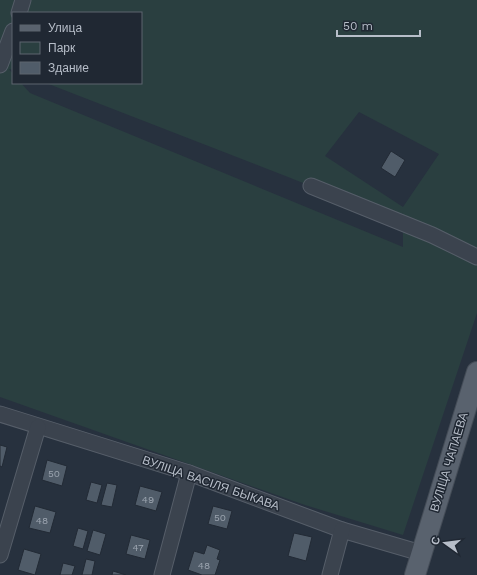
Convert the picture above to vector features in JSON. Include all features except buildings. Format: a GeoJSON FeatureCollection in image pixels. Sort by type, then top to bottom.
{"type":"FeatureCollection","features":[{"type":"Feature","properties":{"kind":"main road","name":"ВУЛІЦА ЧАПАЕВА"},"geometry":{"type":"LineString","coordinates":[[415,575],[477,372]]}},
{"type":"Feature","properties":{"kind":"street"},"geometry":{"type":"LineString","coordinates":[[19,12],[23,0]]}},
{"type":"Feature","properties":{"kind":"street"},"geometry":{"type":"LineString","coordinates":[[0,65],[12,34]]}},
{"type":"Feature","properties":{"kind":"street"},"geometry":{"type":"LineString","coordinates":[[312,186],[432,235],[477,257]]}},
{"type":"Feature","properties":{"kind":"street","name":"ВУЛІЦА ВАСІЛЯ БЫКАВА"},"geometry":{"type":"LineString","coordinates":[[0,414],[38,427],[189,472],[342,530],[421,553]]}},
{"type":"Feature","properties":{"kind":"street"},"geometry":{"type":"LineString","coordinates":[[0,556],[38,427]]}},
{"type":"Feature","properties":{"kind":"street"},"geometry":{"type":"LineString","coordinates":[[162,575],[189,472]]}},
{"type":"Feature","properties":{"kind":"street"},"geometry":{"type":"LineString","coordinates":[[330,575],[342,530]]}},
{"type":"Feature","properties":{"kind":"green space"},"geometry":{"type":"Polygon","coordinates":[[[0,0],[477,0],[477,313],[403,535],[305,505],[0,397],[0,0]],[[12,12],[12,70],[9,69],[12,73],[12,84],[22,84],[30,93],[403,247],[403,212],[401,222],[49,84],[142,84],[142,12],[12,12]],[[359,112],[325,156],[403,207],[439,154],[359,112]]]}}]}
